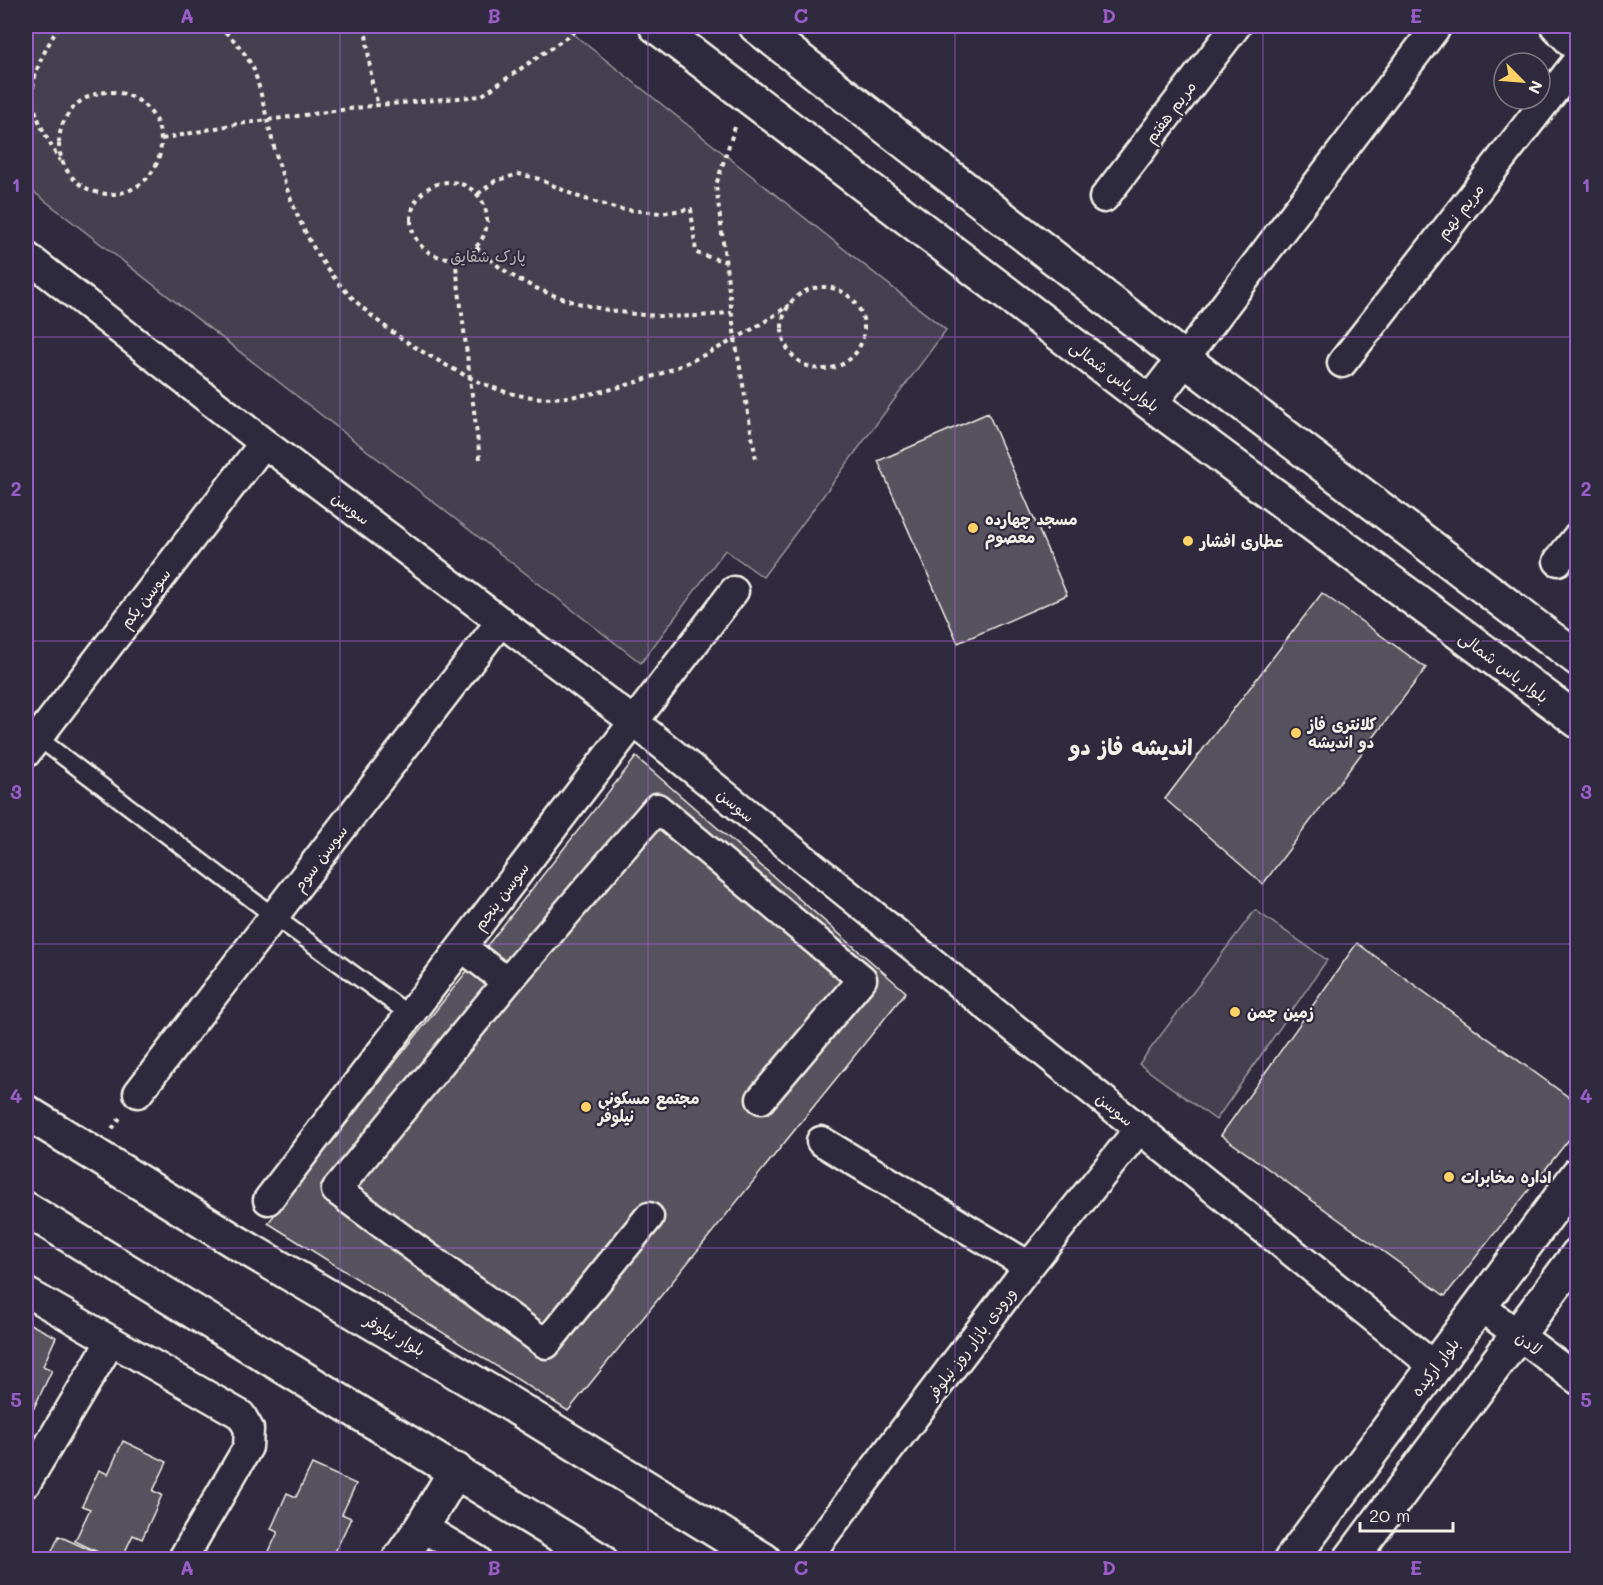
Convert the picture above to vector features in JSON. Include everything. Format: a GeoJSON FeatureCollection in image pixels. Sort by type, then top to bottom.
{"type":"FeatureCollection","features":[{"type":"Feature","properties":{"kind":"street","name":"بلوار یاس شمالی"},"geometry":{"type":"LineString","coordinates":[[656,26],[1150,403],[1578,721]]}},
{"type":"Feature","properties":{"kind":"street"},"geometry":{"type":"LineString","coordinates":[[756,26],[1184,359],[1578,659]]}},
{"type":"Feature","properties":{"kind":"street","name":"مریم هفتم"},"geometry":{"type":"LineString","coordinates":[[1104,198],[1236,26]]}},
{"type":"Feature","properties":{"kind":"street"},"geometry":{"type":"LineString","coordinates":[[1150,403],[1437,26]]}},
{"type":"Feature","properties":{"kind":"street"},"geometry":{"type":"LineString","coordinates":[[1555,26],[1578,50]]}},
{"type":"Feature","properties":{"kind":"street","name":"مریم نهم"},"geometry":{"type":"LineString","coordinates":[[1342,363],[1578,60]]}},
{"type":"Feature","properties":{"kind":"street","name":"سوسن"},"geometry":{"type":"LineString","coordinates":[[26,256],[264,443],[634,722],[1435,1367]]}},
{"type":"Feature","properties":{"kind":"street","name":"سوسن یکم"},"geometry":{"type":"LineString","coordinates":[[31,745],[264,443]]}},
{"type":"Feature","properties":{"kind":"street"},"geometry":{"type":"LineString","coordinates":[[1558,561],[1578,536]]}},
{"type":"Feature","properties":{"kind":"street","name":"سوسن پنجم"},"geometry":{"type":"LineString","coordinates":[[268,1200],[734,591]]}},
{"type":"Feature","properties":{"kind":"street","name":"سوسن سوم"},"geometry":{"type":"LineString","coordinates":[[138,1093],[501,621]]}},
{"type":"Feature","properties":{"kind":"street"},"geometry":{"type":"LineString","coordinates":[[649,1217],[546,1344],[336,1190],[507,982],[657,808],[862,978],[761,1100]]}},
{"type":"Feature","properties":{"kind":"street"},"geometry":{"type":"LineString","coordinates":[[462,947],[507,982]]}},
{"type":"Feature","properties":{"kind":"street","name":"بلوار نیلوفر"},"geometry":{"type":"LineString","coordinates":[[26,1112],[236,1242],[412,1344],[628,1474],[764,1560]]}},
{"type":"Feature","properties":{"kind":"street","name":"ورودی بازار روز نیلوفر"},"geometry":{"type":"LineString","coordinates":[[805,1560],[1029,1266],[1139,1129]]}},
{"type":"Feature","properties":{"kind":"street"},"geometry":{"type":"LineString","coordinates":[[821,1141],[1029,1266]]}},
{"type":"Feature","properties":{"kind":"street","name":"بلوار ارکیده"},"geometry":{"type":"LineString","coordinates":[[1291,1560],[1578,1174]]}},
{"type":"Feature","properties":{"kind":"street"},"geometry":{"type":"LineString","coordinates":[[26,1209],[600,1560]]}},
{"type":"Feature","properties":{"kind":"street"},"geometry":{"type":"LineString","coordinates":[[1350,1560],[1578,1254]]}},
{"type":"Feature","properties":{"kind":"street"},"geometry":{"type":"LineString","coordinates":[[26,1292],[241,1415],[249,1430],[248,1447],[182,1560]]}},
{"type":"Feature","properties":{"kind":"street","name":"لادن"},"geometry":{"type":"LineString","coordinates":[[1480,1306],[1578,1380]]}},
{"type":"Feature","properties":{"kind":"street"},"geometry":{"type":"LineString","coordinates":[[26,1483],[111,1341]]}},
{"type":"Feature","properties":{"kind":"street"},"geometry":{"type":"LineString","coordinates":[[399,1560],[456,1470]]}},
{"type":"Feature","properties":{"kind":"street"},"geometry":{"type":"LineString","coordinates":[[422,1527],[477,1560]]}},
{"type":"Feature","properties":{"kind":"lane"},"geometry":{"type":"LineString","coordinates":[[31,745],[275,916],[410,1015]]}},
{"type":"Feature","properties":{"kind":"path"},"geometry":{"type":"LineString","coordinates":[[58,26],[36,67],[32,84],[33,100],[37,117],[64,167],[73,179],[87,190],[105,195],[122,194],[139,186],[152,174],[160,158],[162,140],[158,122],[148,107],[134,96],[116,92],[100,92],[85,98],[73,107],[64,120],[59,136],[59,151],[64,167]]}},
{"type":"Feature","properties":{"kind":"path"},"geometry":{"type":"LineString","coordinates":[[218,26],[236,42],[247,56],[260,89],[276,153],[291,200],[315,250],[330,272],[346,292],[400,339],[470,377],[515,394],[549,398],[606,390],[678,367],[765,322],[807,290],[819,287],[832,288],[845,293],[862,315],[864,329],[855,355],[844,364],[830,369],[803,364],[792,355],[784,338],[784,319],[789,305]]}},
{"type":"Feature","properties":{"kind":"path"},"geometry":{"type":"LineString","coordinates":[[365,26],[372,83],[378,105]]}},
{"type":"Feature","properties":{"kind":"path"},"geometry":{"type":"LineString","coordinates":[[162,140],[231,125],[378,105],[481,96],[583,26]]}},
{"type":"Feature","properties":{"kind":"path"},"geometry":{"type":"LineString","coordinates":[[745,95],[716,185],[735,339],[756,459]]}},
{"type":"Feature","properties":{"kind":"path"},"geometry":{"type":"LineString","coordinates":[[478,194],[495,181],[519,174],[539,179],[576,196],[618,209],[661,213],[691,208],[696,253],[726,262]]}},
{"type":"Feature","properties":{"kind":"path"},"geometry":{"type":"LineString","coordinates":[[443,182],[455,182],[467,186],[478,194],[485,205],[488,218],[486,231],[476,247],[471,252],[445,259],[432,255],[422,247],[411,226],[411,214],[415,202],[422,193],[443,182]]}},
{"type":"Feature","properties":{"kind":"path"},"geometry":{"type":"LineString","coordinates":[[476,247],[497,266],[521,280],[556,295],[596,308],[677,317],[732,312]]}},
{"type":"Feature","properties":{"kind":"path"},"geometry":{"type":"LineString","coordinates":[[455,258],[480,459]]}},
{"type":"Feature","properties":{"kind":"path"},"geometry":{"type":"LineString","coordinates":[[94,1154],[138,1093]]}},
{"type":"Feature","properties":{"kind":"green space","name":"پارک شقایق"},"geometry":{"type":"Polygon","coordinates":[[[26,26],[563,26],[946,330],[763,577],[725,550],[641,663],[26,186],[26,26]]]}},
{"type":"Feature","properties":{"kind":"green space","name":"زمین چمن"},"geometry":{"type":"Polygon","coordinates":[[[1255,910],[1327,960],[1216,1120],[1139,1064],[1255,910]]]}},
{"type":"Feature","properties":{"kind":"building","name":"مسجد چهارده معصوم"},"geometry":{"type":"Polygon","coordinates":[[[988,413],[1067,595],[958,643],[878,461],[988,413]]]}},
{"type":"Feature","properties":{"kind":"building","name":"کلانتری فاز دو اندیشه"},"geometry":{"type":"Polygon","coordinates":[[[1322,593],[1426,668],[1263,884],[1165,799],[1322,593]]]}},
{"type":"Feature","properties":{"kind":"building","name":"مجتمع مسکونی نیلوفر"},"geometry":{"type":"Polygon","coordinates":[[[636,757],[906,992],[568,1411],[268,1223],[636,757]]]}},
{"type":"Feature","properties":{"kind":"building"},"geometry":{"type":"Polygon","coordinates":[[[1357,943],[1578,1104],[1578,1128],[1445,1296],[1221,1135],[1357,943]]]}},
{"type":"Feature","properties":{"kind":"building"},"geometry":{"type":"Polygon","coordinates":[[[26,1322],[56,1337],[43,1366],[52,1370],[31,1414],[26,1411],[26,1322]]]}},
{"type":"Feature","properties":{"kind":"building"},"geometry":{"type":"Polygon","coordinates":[[[123,1441],[167,1462],[153,1491],[162,1495],[142,1539],[133,1535],[121,1560],[114,1560],[75,1541],[90,1509],[82,1506],[99,1470],[108,1474],[123,1441]]]}},
{"type":"Feature","properties":{"kind":"building"},"geometry":{"type":"Polygon","coordinates":[[[312,1464],[356,1484],[342,1514],[351,1518],[331,1560],[321,1557],[320,1560],[265,1560],[278,1532],[271,1529],[287,1493],[296,1497],[312,1464]]]}},
{"type":"Feature","properties":{"kind":"building"},"geometry":{"type":"Polygon","coordinates":[[[59,1536],[103,1556],[101,1560],[48,1560],[59,1536]]]}},
{"type":"Feature","properties":{"kind":"place","name":"مسجد چهارده معصوم"},"geometry":{"type":"Point","coordinates":[973,528]}},
{"type":"Feature","properties":{"kind":"place","name":"عطاری افشار"},"geometry":{"type":"Point","coordinates":[1188,541]}},
{"type":"Feature","properties":{"kind":"place","name":"کلانتری فاز دو اندیشه"},"geometry":{"type":"Point","coordinates":[1296,733]}},
{"type":"Feature","properties":{"kind":"place","name":"زمین چمن"},"geometry":{"type":"Point","coordinates":[1235,1012]}},
{"type":"Feature","properties":{"kind":"place","name":"مجتمع مسکونی نیلوفر"},"geometry":{"type":"Point","coordinates":[586,1107]}},
{"type":"Feature","properties":{"kind":"place","name":"اداره مخابرات"},"geometry":{"type":"Point","coordinates":[1449,1177]}},
{"type":"Feature","properties":{"kind":"district","name":"اندیشه فاز دو"},"geometry":{"type":"Point","coordinates":[1131,747]}}]}
